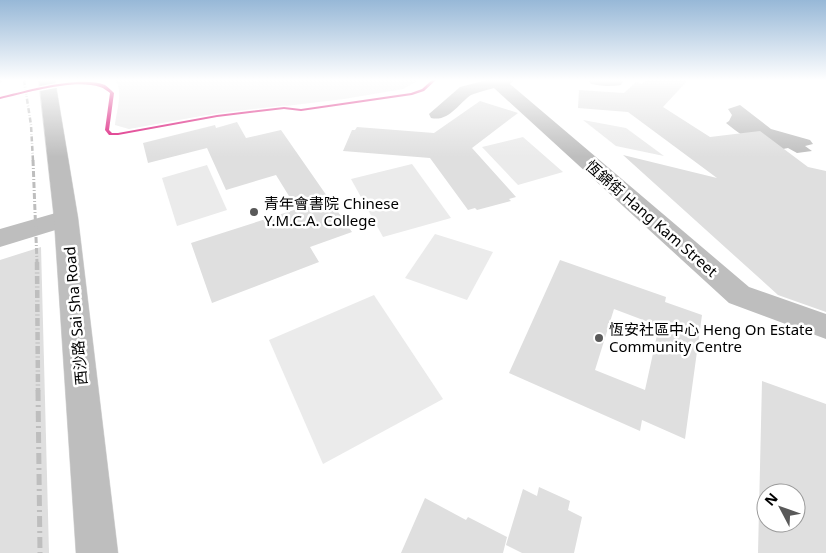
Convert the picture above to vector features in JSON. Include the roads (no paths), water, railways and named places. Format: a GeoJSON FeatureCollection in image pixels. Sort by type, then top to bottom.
{"type":"FeatureCollection","features":[{"type":"Feature","properties":{"kind":"main road","name":"西沙路 Sai Sha Road"},"geometry":{"type":"LineString","coordinates":[[50,106],[66,218],[97,553]]}},
{"type":"Feature","properties":{"kind":"main road"},"geometry":{"type":"LineString","coordinates":[[438,114],[448,106]]}},
{"type":"Feature","properties":{"kind":"main road","name":"恆錦街 Hang Kam Street"},"geometry":{"type":"LineString","coordinates":[[529,106],[739,294],[826,327]]}},
{"type":"Feature","properties":{"kind":"main road"},"geometry":{"type":"LineString","coordinates":[[0,238],[66,218]]}},
{"type":"Feature","properties":{"kind":"railway"},"geometry":{"type":"LineString","coordinates":[[28,106],[33,161]]}},
{"type":"Feature","properties":{"kind":"railway"},"geometry":{"type":"LineString","coordinates":[[33,160],[37,263]]}},
{"type":"Feature","properties":{"kind":"railway"},"geometry":{"type":"LineString","coordinates":[[37,262],[38,391]]}},
{"type":"Feature","properties":{"kind":"railway"},"geometry":{"type":"LineString","coordinates":[[38,390],[40,553]]}},
{"type":"Feature","properties":{"kind":"place","name":"青年會書院 Chinese Y.M.C.A. College"},"geometry":{"type":"Point","coordinates":[254,212]}},
{"type":"Feature","properties":{"kind":"place","name":"恆安社區中心 Heng On Estate Community Centre"},"geometry":{"type":"Point","coordinates":[599,338]}}]}
